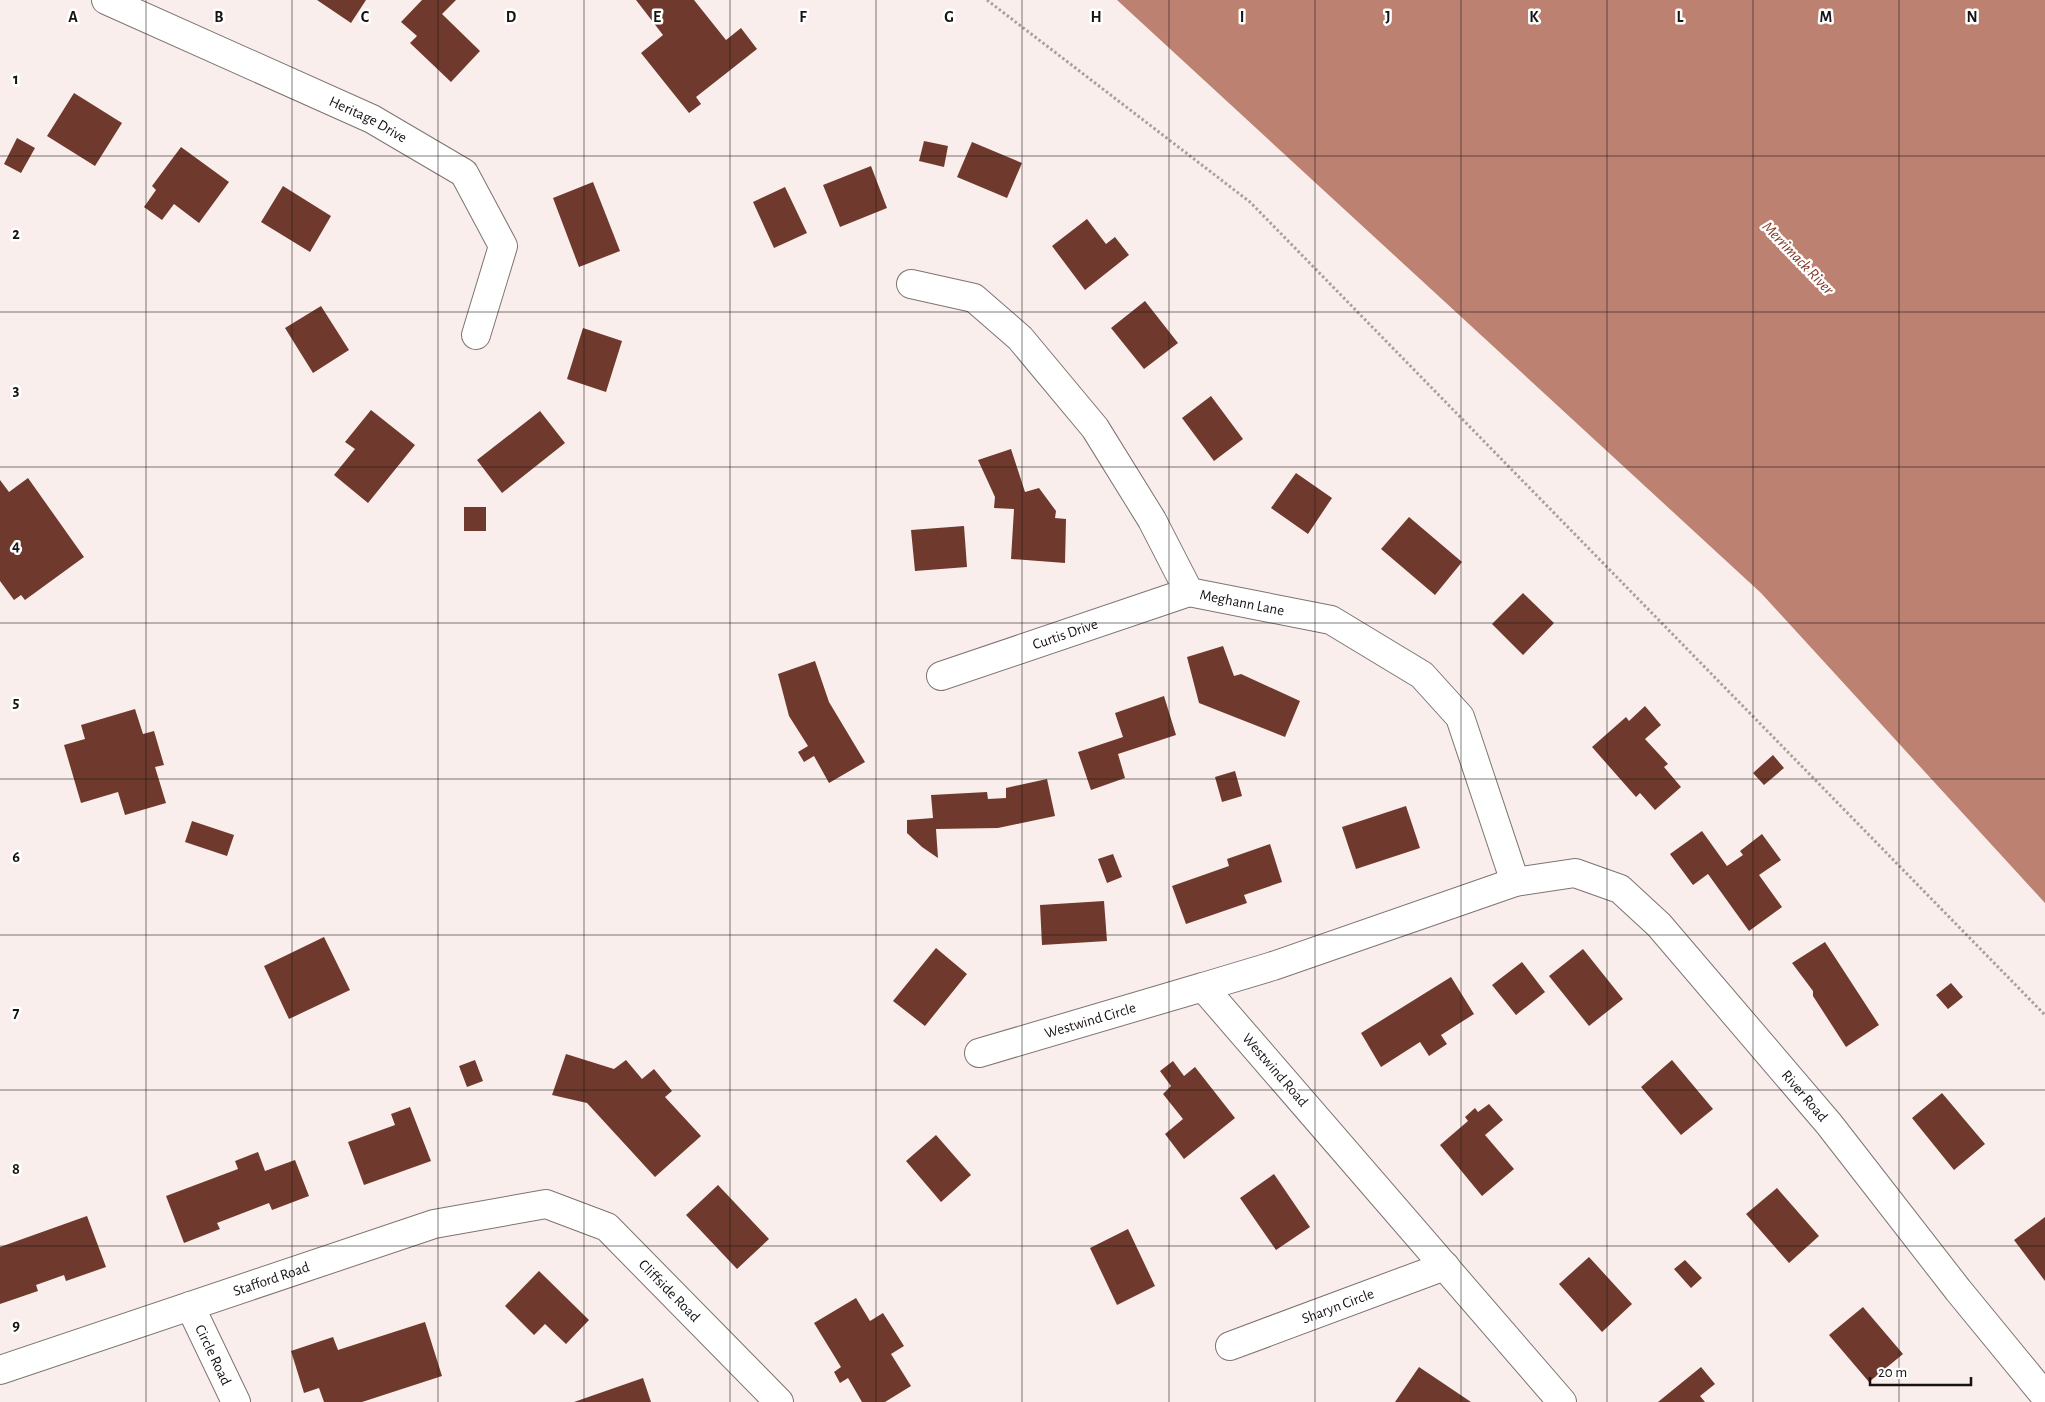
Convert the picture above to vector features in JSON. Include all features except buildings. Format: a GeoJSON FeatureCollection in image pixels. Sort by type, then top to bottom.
{"type":"FeatureCollection","features":[{"type":"Feature","properties":{"kind":"street","name":"Heritage Drive"},"geometry":{"type":"LineString","coordinates":[[106,0],[372,119],[464,173],[503,246],[476,335]]}},
{"type":"Feature","properties":{"kind":"street","name":"Meghann Lane"},"geometry":{"type":"LineString","coordinates":[[911,284],[974,298],[1020,338],[1095,428],[1152,520],[1189,592],[1331,620],[1422,675],[1460,717],[1515,882]]}},
{"type":"Feature","properties":{"kind":"street","name":"Curtis Drive"},"geometry":{"type":"LineString","coordinates":[[941,676],[1189,592]]}},
{"type":"Feature","properties":{"kind":"street","name":"River Road"},"geometry":{"type":"LineString","coordinates":[[1515,882],[1575,873],[1620,888],[1659,924],[1829,1124],[1958,1290],[2045,1396]]}},
{"type":"Feature","properties":{"kind":"street"},"geometry":{"type":"LineString","coordinates":[[1203,987],[1273,966],[1515,882]]}},
{"type":"Feature","properties":{"kind":"street","name":"Westwind Circle"},"geometry":{"type":"LineString","coordinates":[[979,1053],[1203,987]]}},
{"type":"Feature","properties":{"kind":"street","name":"Westwind Road"},"geometry":{"type":"LineString","coordinates":[[1203,987],[1562,1402]]}},
{"type":"Feature","properties":{"kind":"street","name":"Stafford Road"},"geometry":{"type":"LineString","coordinates":[[0,1370],[434,1224],[546,1204]]}},
{"type":"Feature","properties":{"kind":"street","name":"Cliffside Road"},"geometry":{"type":"LineString","coordinates":[[546,1204],[607,1227],[779,1402]]}},
{"type":"Feature","properties":{"kind":"street","name":"Sharyn Circle"},"geometry":{"type":"LineString","coordinates":[[1230,1346],[1445,1266]]}},
{"type":"Feature","properties":{"kind":"street","name":"Circle Road"},"geometry":{"type":"LineString","coordinates":[[190,1306],[236,1402]]}},
{"type":"Feature","properties":{"kind":"path"},"geometry":{"type":"LineString","coordinates":[[987,0],[1250,202],[2045,1015]]}},
{"type":"Feature","properties":{"kind":"water","name":"Merrimack River"},"geometry":{"type":"Polygon","coordinates":[[[1117,0],[2045,0],[2045,903],[1761,593],[1117,0]]]}}]}
